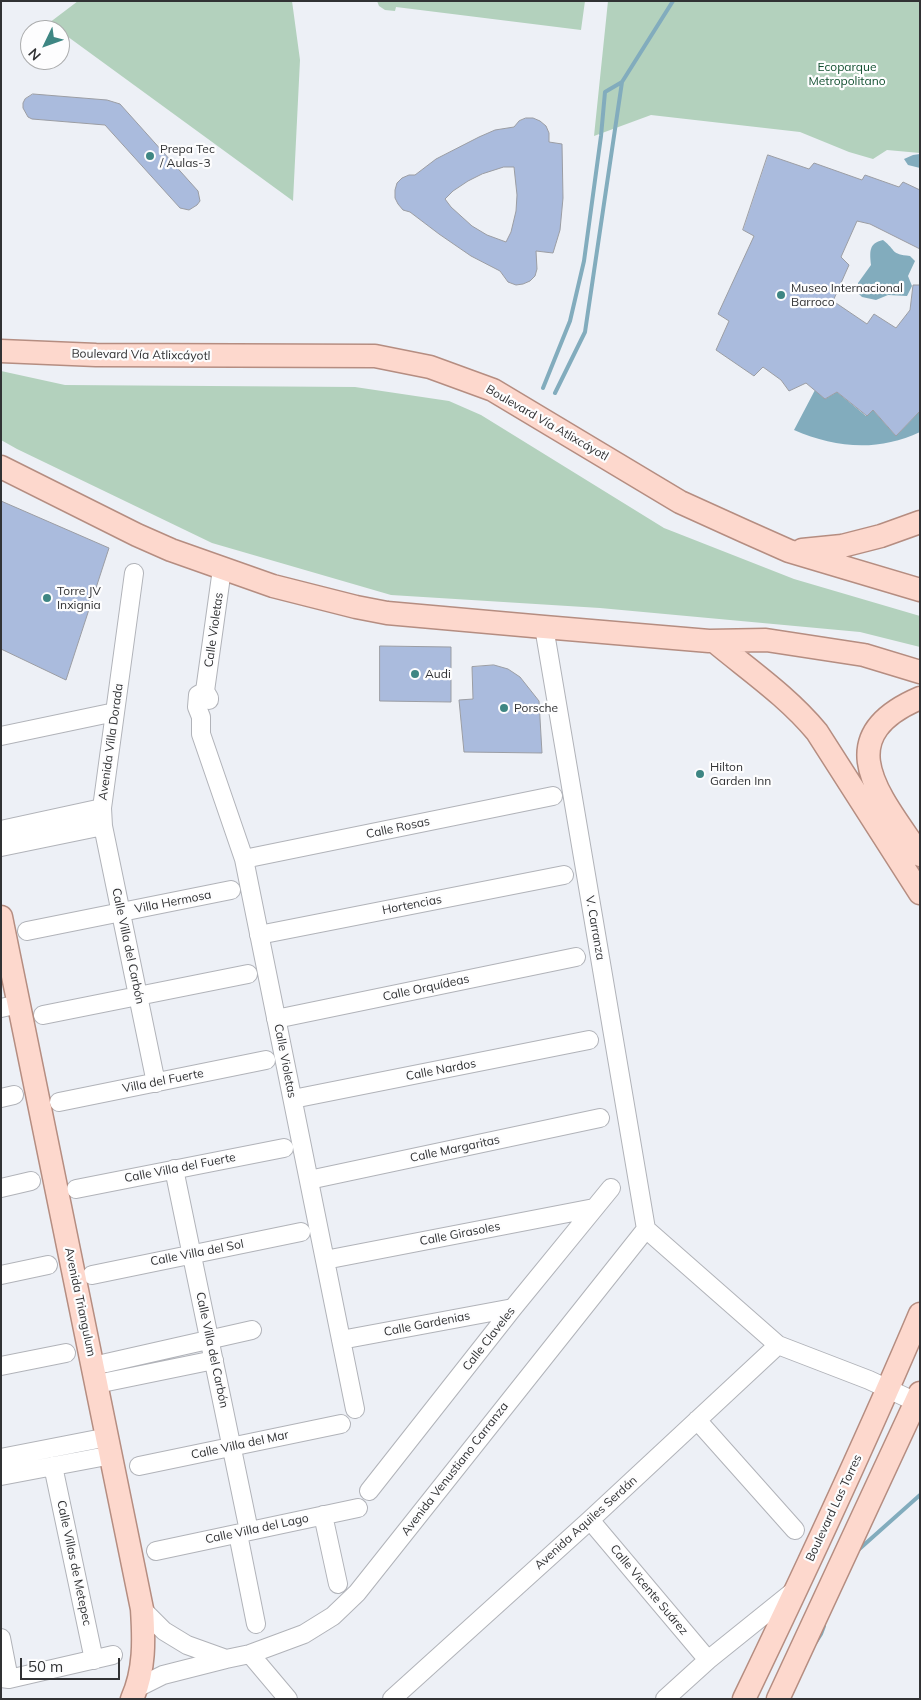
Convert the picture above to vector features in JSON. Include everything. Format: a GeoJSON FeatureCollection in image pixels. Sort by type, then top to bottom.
{"type":"FeatureCollection","features":[{"type":"Feature","properties":{"kind":"main road","name":"Boulevard Vía Atlixcáyotl"},"geometry":{"type":"LineString","coordinates":[[1,350],[96,355],[375,356],[423,365],[493,390],[680,502],[789,551],[920,590]]}},
{"type":"Feature","properties":{"kind":"main road"},"geometry":{"type":"LineString","coordinates":[[1,466],[137,535],[222,569],[300,593],[387,612],[714,641],[766,640],[854,653],[920,672]]}},
{"type":"Feature","properties":{"kind":"main road"},"geometry":{"type":"LineString","coordinates":[[789,551],[842,546],[881,536],[920,522]]}},
{"type":"Feature","properties":{"kind":"main road"},"geometry":{"type":"LineString","coordinates":[[714,641],[777,691],[799,711],[817,732],[920,893]]}},
{"type":"Feature","properties":{"kind":"main road"},"geometry":{"type":"LineString","coordinates":[[920,698],[896,711],[875,731],[868,761],[876,788],[920,855]]}},
{"type":"Feature","properties":{"kind":"main road","name":"Avenida Triangulum"},"geometry":{"type":"LineString","coordinates":[[1,917],[9,996],[95,1375],[142,1609],[144,1648],[134,1693]]}},
{"type":"Feature","properties":{"kind":"main road","name":"Boulevard Las Torres"},"geometry":{"type":"LineString","coordinates":[[744,1699],[888,1389],[920,1314]]}},
{"type":"Feature","properties":{"kind":"main road"},"geometry":{"type":"LineString","coordinates":[[778,1699],[918,1398]]}},
{"type":"Feature","properties":{"kind":"street","name":"Calle Violetas"},"geometry":{"type":"LineString","coordinates":[[222,569],[205,691],[198,695],[197,707],[201,717],[201,734],[244,859],[355,1409]]}},
{"type":"Feature","properties":{"kind":"street","name":"Avenida Villa Dorada"},"geometry":{"type":"LineString","coordinates":[[1,830],[102,817],[134,573]]}},
{"type":"Feature","properties":{"kind":"street","name":"V. Carranza"},"geometry":{"type":"LineString","coordinates":[[544,627],[646,1229]]}},
{"type":"Feature","properties":{"kind":"street"},"geometry":{"type":"LineString","coordinates":[[4,732],[115,712]]}},
{"type":"Feature","properties":{"kind":"street","name":"Calle Rosas"},"geometry":{"type":"LineString","coordinates":[[244,859],[553,796]]}},
{"type":"Feature","properties":{"kind":"street"},"geometry":{"type":"LineString","coordinates":[[1,847],[102,817]]}},
{"type":"Feature","properties":{"kind":"street","name":"Calle Villa del Carbón"},"geometry":{"type":"LineString","coordinates":[[102,817],[156,1082]]}},
{"type":"Feature","properties":{"kind":"street","name":"Hortencias"},"geometry":{"type":"LineString","coordinates":[[260,935],[564,875]]}},
{"type":"Feature","properties":{"kind":"street","name":"Villa Hermosa"},"geometry":{"type":"LineString","coordinates":[[28,931],[231,890]]}},
{"type":"Feature","properties":{"kind":"street","name":"Calle Orquídeas"},"geometry":{"type":"LineString","coordinates":[[276,1020],[576,957]]}},
{"type":"Feature","properties":{"kind":"street"},"geometry":{"type":"LineString","coordinates":[[43,1015],[248,974]]}},
{"type":"Feature","properties":{"kind":"street","name":"Calle Nardos"},"geometry":{"type":"LineString","coordinates":[[293,1100],[589,1040]]}},
{"type":"Feature","properties":{"kind":"street","name":"Villa del Fuerte"},"geometry":{"type":"LineString","coordinates":[[60,1102],[266,1060]]}},
{"type":"Feature","properties":{"kind":"street","name":"Calle Margaritas"},"geometry":{"type":"LineString","coordinates":[[309,1180],[600,1118]]}},
{"type":"Feature","properties":{"kind":"street","name":"Calle Villa del Fuerte"},"geometry":{"type":"LineString","coordinates":[[76,1189],[284,1148]]}},
{"type":"Feature","properties":{"kind":"street","name":"Calle Villa del Carbón"},"geometry":{"type":"LineString","coordinates":[[174,1169],[232,1446],[256,1624]]}},
{"type":"Feature","properties":{"kind":"street"},"geometry":{"type":"LineString","coordinates":[[1,1188],[31,1181]]}},
{"type":"Feature","properties":{"kind":"street","name":"Calle Claveles"},"geometry":{"type":"LineString","coordinates":[[370,1491],[611,1188]]}},
{"type":"Feature","properties":{"kind":"street","name":"Calle Girasoles"},"geometry":{"type":"LineString","coordinates":[[325,1260],[594,1208]]}},
{"type":"Feature","properties":{"kind":"street"},"geometry":{"type":"LineString","coordinates":[[646,1229],[778,1345],[888,1389],[918,1398]]}},
{"type":"Feature","properties":{"kind":"street","name":"Avenida Venustiano Carranza"},"geometry":{"type":"LineString","coordinates":[[134,1693],[163,1675],[250,1654],[304,1634],[333,1616],[357,1593],[646,1229]]}},
{"type":"Feature","properties":{"kind":"street","name":"Calle Villa del Sol"},"geometry":{"type":"LineString","coordinates":[[92,1274],[302,1232]]}},
{"type":"Feature","properties":{"kind":"street"},"geometry":{"type":"LineString","coordinates":[[1,1276],[48,1265]]}},
{"type":"Feature","properties":{"kind":"street","name":"Calle Gardenias"},"geometry":{"type":"LineString","coordinates":[[341,1340],[514,1308]]}},
{"type":"Feature","properties":{"kind":"street"},"geometry":{"type":"LineString","coordinates":[[95,1375],[210,1339],[252,1330]]}},
{"type":"Feature","properties":{"kind":"street","name":"Avenida Aquiles Serdán"},"geometry":{"type":"LineString","coordinates":[[392,1699],[590,1520],[778,1345]]}},
{"type":"Feature","properties":{"kind":"street"},"geometry":{"type":"LineString","coordinates":[[1,1366],[66,1353]]}},
{"type":"Feature","properties":{"kind":"street"},"geometry":{"type":"LineString","coordinates":[[95,1375],[214,1360]]}},
{"type":"Feature","properties":{"kind":"street"},"geometry":{"type":"LineString","coordinates":[[697,1420],[795,1530]]}},
{"type":"Feature","properties":{"kind":"street","name":"Calle Villa del Mar"},"geometry":{"type":"LineString","coordinates":[[139,1466],[341,1424]]}},
{"type":"Feature","properties":{"kind":"street"},"geometry":{"type":"LineString","coordinates":[[1,1458],[110,1446]]}},
{"type":"Feature","properties":{"kind":"street"},"geometry":{"type":"LineString","coordinates":[[1,1476],[53,1466],[110,1446]]}},
{"type":"Feature","properties":{"kind":"street","name":"Calle Villas de Metepec"},"geometry":{"type":"LineString","coordinates":[[53,1466],[94,1660]]}},
{"type":"Feature","properties":{"kind":"street","name":"Calle Villa del Lago"},"geometry":{"type":"LineString","coordinates":[[156,1551],[358,1508]]}},
{"type":"Feature","properties":{"kind":"street"},"geometry":{"type":"LineString","coordinates":[[323,1515],[338,1584]]}},
{"type":"Feature","properties":{"kind":"street","name":"Calle Vicente Suárez"},"geometry":{"type":"LineString","coordinates":[[590,1520],[708,1660]]}},
{"type":"Feature","properties":{"kind":"street"},"geometry":{"type":"LineString","coordinates":[[665,1699],[708,1660],[797,1588]]}},
{"type":"Feature","properties":{"kind":"street"},"geometry":{"type":"LineString","coordinates":[[142,1609],[164,1631],[188,1645],[226,1659]]}},
{"type":"Feature","properties":{"kind":"street"},"geometry":{"type":"LineString","coordinates":[[1,1638],[5,1678],[113,1655]]}},
{"type":"Feature","properties":{"kind":"street"},"geometry":{"type":"LineString","coordinates":[[250,1654],[288,1699]]}},
{"type":"Feature","properties":{"kind":"green space"},"geometry":{"type":"Polygon","coordinates":[[[78,1],[292,1],[300,60],[293,201],[70,38],[70,20],[53,20],[78,1]]]}},
{"type":"Feature","properties":{"kind":"green space"},"geometry":{"type":"Polygon","coordinates":[[[377,1],[585,1],[581,30],[396,7],[395,11],[385,10],[379,6],[377,1]]]}},
{"type":"Feature","properties":{"kind":"green space","name":"Ecoparque Metropolitano"},"geometry":{"type":"Polygon","coordinates":[[[608,1],[920,1],[920,153],[887,150],[873,159],[849,152],[800,132],[651,115],[594,136],[608,1]]]}},
{"type":"Feature","properties":{"kind":"green space"},"geometry":{"type":"Polygon","coordinates":[[[1,371],[65,385],[355,387],[449,401],[481,415],[664,528],[794,579],[920,616],[920,647],[860,632],[600,608],[391,595],[212,543],[1,440],[1,371]]]}},
{"type":"Feature","properties":{"kind":"water"},"geometry":{"type":"Polygon","coordinates":[[[920,154],[920,168],[908,165],[904,159],[913,155],[920,154]]]}},
{"type":"Feature","properties":{"kind":"water"},"geometry":{"type":"Polygon","coordinates":[[[883,240],[896,253],[910,256],[915,261],[908,276],[912,286],[907,296],[888,295],[876,300],[862,297],[858,293],[858,283],[871,265],[870,253],[872,246],[878,241],[883,240]]]}},
{"type":"Feature","properties":{"kind":"water"},"geometry":{"type":"Polygon","coordinates":[[[815,390],[825,399],[837,392],[866,416],[873,410],[896,436],[920,411],[920,432],[888,443],[857,445],[825,441],[794,430],[815,390]]]}},
{"type":"Feature","properties":{"kind":"building","name":"Prepa Tec / Aulas-3"},"geometry":{"type":"Polygon","coordinates":[[[33,94],[107,100],[120,104],[198,191],[200,201],[189,210],[180,208],[105,125],[32,119],[28,117],[23,108],[23,103],[25,99],[33,94]]]}},
{"type":"Feature","properties":{"kind":"building"},"geometry":{"type":"Polygon","coordinates":[[[533,118],[540,121],[546,126],[549,133],[549,142],[562,144],[563,198],[560,230],[553,253],[536,251],[537,269],[535,276],[530,281],[516,285],[508,282],[500,271],[471,256],[410,212],[403,210],[395,198],[395,190],[397,183],[402,178],[415,175],[436,159],[495,130],[514,127],[519,121],[533,118]],[[504,167],[482,174],[453,191],[445,199],[472,226],[487,235],[506,242],[511,232],[516,211],[517,195],[514,167],[504,167]]]}},
{"type":"Feature","properties":{"kind":"building","name":"Museo Internacional Barroco"},"geometry":{"type":"Polygon","coordinates":[[[768,155],[809,169],[814,163],[862,180],[865,175],[899,187],[903,182],[920,190],[920,249],[870,224],[857,221],[841,257],[849,265],[833,301],[867,324],[874,314],[896,328],[910,310],[913,285],[920,285],[920,411],[896,436],[873,410],[867,416],[837,392],[825,399],[806,383],[789,391],[781,380],[763,367],[754,376],[716,350],[729,321],[718,314],[754,236],[743,230],[768,155]]]}},
{"type":"Feature","properties":{"kind":"building","name":"Torre JV Inxignia"},"geometry":{"type":"Polygon","coordinates":[[[1,501],[109,548],[66,680],[1,649],[1,501]]]}},
{"type":"Feature","properties":{"kind":"building","name":"Audi"},"geometry":{"type":"Polygon","coordinates":[[[380,646],[451,647],[451,702],[380,701],[380,646]]]}},
{"type":"Feature","properties":{"kind":"building","name":"Porsche"},"geometry":{"type":"Polygon","coordinates":[[[494,665],[508,669],[520,677],[539,701],[542,753],[464,752],[459,700],[473,699],[472,667],[494,665]]]}},
{"type":"Feature","properties":{"kind":"waterway"},"geometry":{"type":"LineString","coordinates":[[555,393],[585,332],[622,82],[673,1]]}},
{"type":"Feature","properties":{"kind":"waterway"},"geometry":{"type":"LineString","coordinates":[[543,388],[570,321],[584,261],[605,92],[622,82]]}},
{"type":"Feature","properties":{"kind":"waterway"},"geometry":{"type":"LineString","coordinates":[[856,1552],[920,1495]]}},
{"type":"Feature","properties":{"kind":"waterway"},"geometry":{"type":"LineString","coordinates":[[816,1642],[824,1626]]}},
{"type":"Feature","properties":{"kind":"place","name":"Prepa Tec / Aulas-3"},"geometry":{"type":"Point","coordinates":[150,156]}},
{"type":"Feature","properties":{"kind":"place","name":"Museo Internacional Barroco"},"geometry":{"type":"Point","coordinates":[781,295]}},
{"type":"Feature","properties":{"kind":"place","name":"Torre JV Inxignia"},"geometry":{"type":"Point","coordinates":[47,598]}},
{"type":"Feature","properties":{"kind":"place","name":"Audi"},"geometry":{"type":"Point","coordinates":[415,674]}},
{"type":"Feature","properties":{"kind":"place","name":"Porsche"},"geometry":{"type":"Point","coordinates":[504,708]}},
{"type":"Feature","properties":{"kind":"place","name":"Hilton Garden Inn"},"geometry":{"type":"Point","coordinates":[700,774]}}]}
